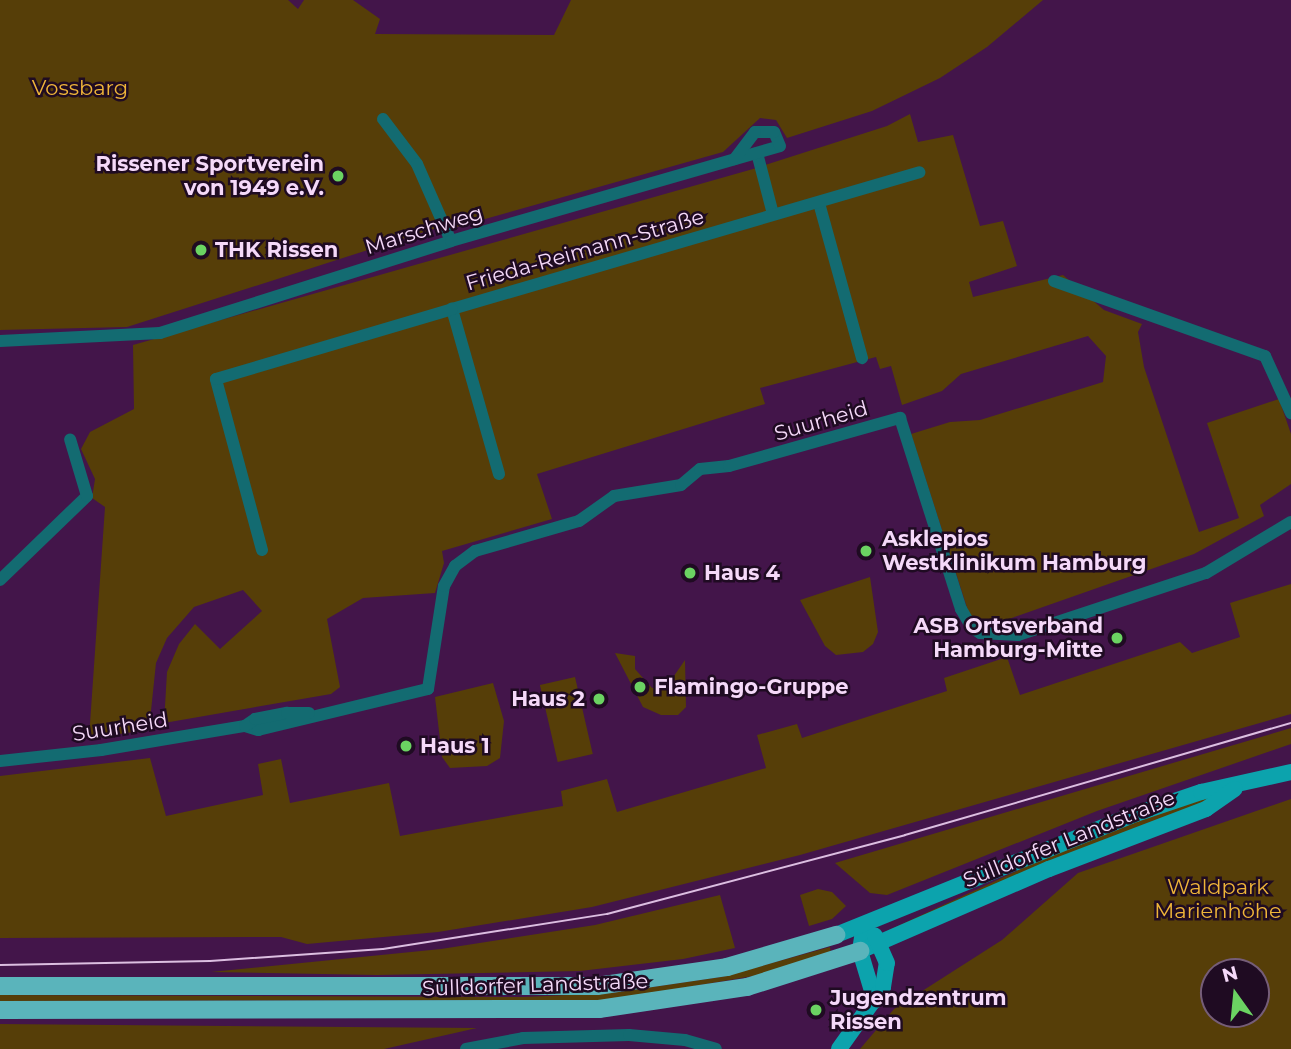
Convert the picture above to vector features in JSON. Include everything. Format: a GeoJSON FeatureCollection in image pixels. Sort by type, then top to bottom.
{"type":"FeatureCollection","features":[{"type":"Feature","properties":{"kind":"highway","name":"Sülldorfer Landstraße"},"geometry":{"type":"LineString","coordinates":[[0,986],[597,986],[727,967],[836,935]]}},
{"type":"Feature","properties":{"kind":"highway","name":"Sülldorfer Landstraße"},"geometry":{"type":"LineString","coordinates":[[0,1010],[599,1009],[747,987],[860,951]]}},
{"type":"Feature","properties":{"kind":"main road","name":"Sülldorfer Landstraße"},"geometry":{"type":"LineString","coordinates":[[836,935],[1123,819],[1201,792],[1240,786],[1291,772]]}},
{"type":"Feature","properties":{"kind":"main road","name":"Sülldorfer Landstraße"},"geometry":{"type":"LineString","coordinates":[[860,951],[1049,869],[1206,809],[1240,786]]}},
{"type":"Feature","properties":{"kind":"main road"},"geometry":{"type":"LineString","coordinates":[[839,1049],[875,1001],[886,977],[881,943],[864,925]]}},
{"type":"Feature","properties":{"kind":"main road"},"geometry":{"type":"LineString","coordinates":[[864,925],[860,951],[875,1001]]}},
{"type":"Feature","properties":{"kind":"street"},"geometry":{"type":"LineString","coordinates":[[383,120],[417,164],[451,241]]}},
{"type":"Feature","properties":{"kind":"street","name":"Marschweg"},"geometry":{"type":"LineString","coordinates":[[0,341],[102,340],[160,333],[451,241],[757,153],[780,146],[774,132],[764,129],[755,132],[735,159]]}},
{"type":"Feature","properties":{"kind":"street"},"geometry":{"type":"LineString","coordinates":[[757,153],[773,214]]}},
{"type":"Feature","properties":{"kind":"street","name":"Frieda-Reimann-Straße"},"geometry":{"type":"LineString","coordinates":[[499,474],[452,309],[919,173]]}},
{"type":"Feature","properties":{"kind":"street"},"geometry":{"type":"LineString","coordinates":[[819,203],[862,358]]}},
{"type":"Feature","properties":{"kind":"street"},"geometry":{"type":"LineString","coordinates":[[1054,281],[1265,356],[1291,413]]}},
{"type":"Feature","properties":{"kind":"street"},"geometry":{"type":"LineString","coordinates":[[262,550],[216,379],[452,309]]}},
{"type":"Feature","properties":{"kind":"street","name":"Suurheid"},"geometry":{"type":"LineString","coordinates":[[0,761],[245,726],[255,719],[287,713],[314,713],[428,689],[444,586],[455,566],[475,551],[579,521],[614,496],[681,485],[700,469],[729,466],[900,418],[961,609],[972,628],[980,633],[1018,635],[1206,573],[1291,522]]}},
{"type":"Feature","properties":{"kind":"street"},"geometry":{"type":"LineString","coordinates":[[0,580],[87,496],[70,439]]}},
{"type":"Feature","properties":{"kind":"street"},"geometry":{"type":"LineString","coordinates":[[466,1049],[545,1036],[629,1035],[685,1040],[716,1049]]}},
{"type":"Feature","properties":{"kind":"green space","name":"Vossbarg"},"geometry":{"type":"Polygon","coordinates":[[[0,0],[288,0],[298,9],[304,0],[353,0],[380,19],[375,34],[554,35],[571,0],[1043,0],[987,47],[940,78],[872,111],[787,138],[776,120],[760,118],[723,152],[453,228],[443,226],[127,327],[0,330],[0,0]]]}},
{"type":"Feature","properties":{"kind":"green space"},"geometry":{"type":"Polygon","coordinates":[[[910,114],[918,142],[953,135],[980,226],[1003,221],[1017,266],[969,282],[973,297],[1063,275],[1104,310],[1142,324],[1138,332],[1144,367],[1199,532],[1239,518],[1207,423],[1279,399],[1291,434],[1291,484],[1260,505],[1264,516],[1194,554],[1009,619],[973,626],[911,434],[950,422],[980,420],[1103,382],[1106,356],[1088,336],[961,374],[942,391],[902,405],[891,366],[880,369],[876,357],[760,388],[765,404],[537,474],[552,519],[442,551],[444,563],[435,593],[363,598],[327,619],[340,687],[331,694],[164,723],[167,672],[179,644],[195,624],[220,649],[262,611],[243,590],[194,607],[167,638],[156,663],[149,730],[89,738],[105,507],[92,498],[95,479],[81,449],[90,432],[134,409],[133,345],[753,169],[887,126],[910,114]]]}},
{"type":"Feature","properties":{"kind":"green space"},"geometry":{"type":"Polygon","coordinates":[[[870,577],[878,632],[873,644],[863,652],[836,655],[825,646],[800,600],[870,577]]]}},
{"type":"Feature","properties":{"kind":"green space"},"geometry":{"type":"Polygon","coordinates":[[[1291,584],[1291,714],[800,855],[592,907],[438,932],[307,944],[281,937],[0,938],[0,776],[150,758],[166,816],[263,795],[258,764],[281,759],[290,803],[389,783],[400,836],[563,806],[561,791],[607,779],[617,812],[766,768],[757,735],[797,724],[802,738],[947,691],[944,678],[1007,657],[1020,695],[1180,642],[1192,653],[1240,637],[1230,603],[1291,584]]]}},
{"type":"Feature","properties":{"kind":"green space"},"geometry":{"type":"Polygon","coordinates":[[[615,653],[635,656],[635,669],[652,688],[667,686],[685,660],[686,707],[678,715],[661,715],[643,707],[615,653]]]}},
{"type":"Feature","properties":{"kind":"green space"},"geometry":{"type":"Polygon","coordinates":[[[575,677],[593,754],[558,762],[540,685],[575,677]]]}},
{"type":"Feature","properties":{"kind":"green space"},"geometry":{"type":"Polygon","coordinates":[[[493,683],[504,721],[500,758],[487,766],[450,768],[442,757],[435,697],[493,683]]]}},
{"type":"Feature","properties":{"kind":"green space"},"geometry":{"type":"Polygon","coordinates":[[[1291,728],[1291,744],[1097,811],[887,895],[870,893],[835,863],[1291,728]]]}},
{"type":"Feature","properties":{"kind":"green space"},"geometry":{"type":"Polygon","coordinates":[[[1222,792],[1199,804],[887,931],[1086,839],[1222,792]]]}},
{"type":"Feature","properties":{"kind":"green space","name":"Waldpark Marienhöhe"},"geometry":{"type":"Polygon","coordinates":[[[1291,799],[1291,1049],[860,1049],[894,1009],[1002,940],[1078,873],[1291,799]]]}},
{"type":"Feature","properties":{"kind":"green space"},"geometry":{"type":"Polygon","coordinates":[[[818,889],[832,892],[846,906],[832,919],[809,926],[800,895],[818,889]]]}},
{"type":"Feature","properties":{"kind":"green space"},"geometry":{"type":"Polygon","coordinates":[[[720,895],[735,948],[683,959],[580,971],[377,975],[211,972],[441,949],[595,925],[720,895]]]}},
{"type":"Feature","properties":{"kind":"green space"},"geometry":{"type":"Polygon","coordinates":[[[830,947],[831,953],[759,975],[611,1000],[0,1001],[0,995],[524,997],[611,993],[721,977],[830,947]]]}},
{"type":"Feature","properties":{"kind":"green space"},"geometry":{"type":"Polygon","coordinates":[[[0,1024],[477,1028],[384,1049],[0,1049],[0,1024]]]}},
{"type":"Feature","properties":{"kind":"tram line"},"geometry":{"type":"LineString","coordinates":[[0,965],[210,961],[383,949],[607,914],[905,835],[1291,723]]}},
{"type":"Feature","properties":{"kind":"place","name":"Rissener Sportverein von 1949 e.V."},"geometry":{"type":"Point","coordinates":[338,176]}},
{"type":"Feature","properties":{"kind":"place","name":"THK Rissen"},"geometry":{"type":"Point","coordinates":[201,250]}},
{"type":"Feature","properties":{"kind":"place","name":"Asklepios Westklinikum Hamburg"},"geometry":{"type":"Point","coordinates":[866,551]}},
{"type":"Feature","properties":{"kind":"place","name":"Haus 4"},"geometry":{"type":"Point","coordinates":[690,573]}},
{"type":"Feature","properties":{"kind":"place","name":"ASB Ortsverband Hamburg-Mitte"},"geometry":{"type":"Point","coordinates":[1117,638]}},
{"type":"Feature","properties":{"kind":"place","name":"Flamingo-Gruppe"},"geometry":{"type":"Point","coordinates":[640,687]}},
{"type":"Feature","properties":{"kind":"place","name":"Haus 2"},"geometry":{"type":"Point","coordinates":[599,699]}},
{"type":"Feature","properties":{"kind":"place","name":"Haus 1"},"geometry":{"type":"Point","coordinates":[406,746]}},
{"type":"Feature","properties":{"kind":"place","name":"Jugendzentrum Rissen"},"geometry":{"type":"Point","coordinates":[816,1010]}}]}
